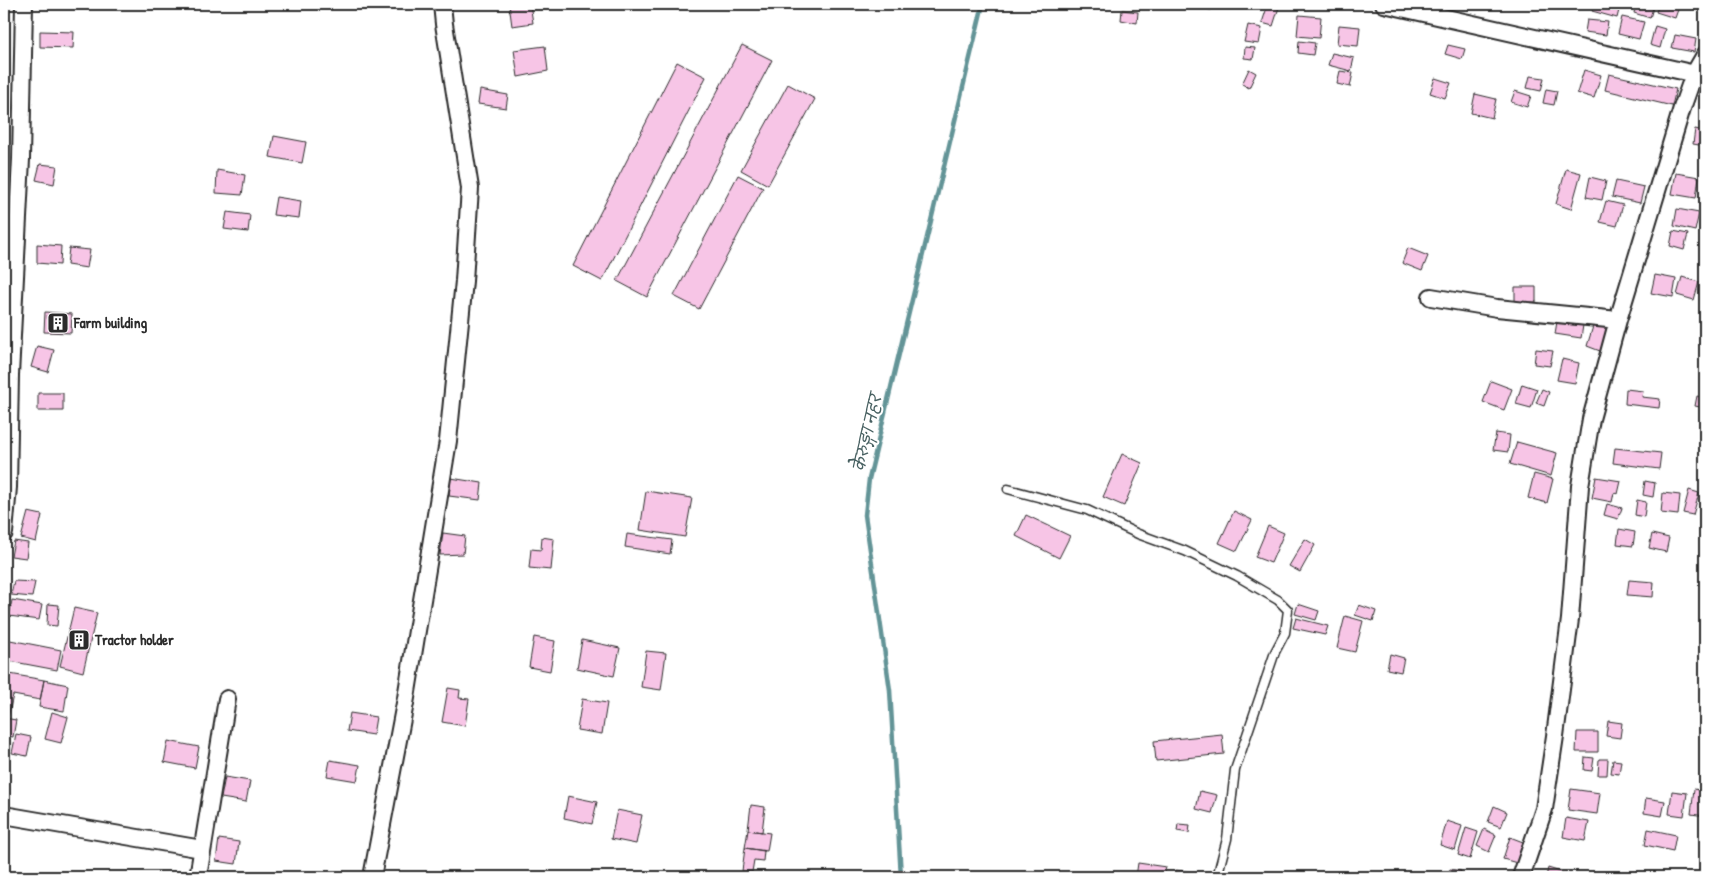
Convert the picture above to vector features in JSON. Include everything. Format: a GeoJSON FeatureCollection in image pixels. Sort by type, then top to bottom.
{"type":"FeatureCollection","features":[{"type":"Feature","properties":{"kind":"street"},"geometry":{"type":"LineString","coordinates":[[4,533],[8,487],[10,375],[21,159],[24,4]]}},
{"type":"Feature","properties":{"kind":"street"},"geometry":{"type":"LineString","coordinates":[[372,877],[406,698],[448,442],[464,281],[470,188],[442,4]]}},
{"type":"Feature","properties":{"kind":"street"},"geometry":{"type":"LineString","coordinates":[[1384,4],[1700,75]]}},
{"type":"Feature","properties":{"kind":"street"},"geometry":{"type":"LineString","coordinates":[[1521,877],[1544,809],[1562,691],[1570,620],[1580,486],[1591,419],[1618,320],[1682,108],[1700,75],[1705,55]]}},
{"type":"Feature","properties":{"kind":"street"},"geometry":{"type":"LineString","coordinates":[[1431,297],[1497,308],[1618,320]]}},
{"type":"Feature","properties":{"kind":"street"},"geometry":{"type":"LineString","coordinates":[[198,877],[228,699]]}},
{"type":"Feature","properties":{"kind":"street"},"geometry":{"type":"LineString","coordinates":[[4,815],[202,849]]}},
{"type":"Feature","properties":{"kind":"lane"},"geometry":{"type":"LineString","coordinates":[[1008,489],[1087,510],[1138,534],[1185,551],[1237,576],[1278,600],[1288,610],[1285,633],[1275,652],[1235,770],[1227,839],[1217,877]]}},
{"type":"Feature","properties":{"kind":"building"},"geometry":{"type":"Polygon","coordinates":[[[509,4],[530,4],[533,23],[512,26],[509,4]]]}},
{"type":"Feature","properties":{"kind":"building"},"geometry":{"type":"Polygon","coordinates":[[[1199,4],[1212,4],[1211,10],[1198,8],[1199,4]]]}},
{"type":"Feature","properties":{"kind":"building"},"geometry":{"type":"Polygon","coordinates":[[[1216,4],[1238,4],[1236,9],[1216,4]]]}},
{"type":"Feature","properties":{"kind":"building"},"geometry":{"type":"Polygon","coordinates":[[[1268,4],[1280,4],[1273,26],[1262,23],[1268,4]]]}},
{"type":"Feature","properties":{"kind":"building"},"geometry":{"type":"Polygon","coordinates":[[[1594,4],[1619,10],[1617,18],[1592,11],[1594,4]]]}},
{"type":"Feature","properties":{"kind":"building"},"geometry":{"type":"Polygon","coordinates":[[[1636,4],[1654,4],[1650,18],[1634,13],[1636,4]]]}},
{"type":"Feature","properties":{"kind":"building"},"geometry":{"type":"Polygon","coordinates":[[[1659,4],[1680,4],[1675,18],[1656,12],[1659,4]]]}},
{"type":"Feature","properties":{"kind":"building"},"geometry":{"type":"Polygon","coordinates":[[[1122,10],[1138,12],[1137,23],[1121,20],[1122,10]]]}},
{"type":"Feature","properties":{"kind":"building"},"geometry":{"type":"Polygon","coordinates":[[[1299,15],[1321,17],[1319,38],[1297,36],[1299,15]]]}},
{"type":"Feature","properties":{"kind":"building"},"geometry":{"type":"Polygon","coordinates":[[[1622,17],[1644,22],[1639,39],[1618,34],[1622,17]]]}},
{"type":"Feature","properties":{"kind":"building"},"geometry":{"type":"Polygon","coordinates":[[[1587,20],[1608,22],[1606,35],[1585,32],[1587,20]]]}},
{"type":"Feature","properties":{"kind":"building"},"geometry":{"type":"Polygon","coordinates":[[[1248,25],[1262,28],[1259,44],[1244,42],[1248,25]]]}},
{"type":"Feature","properties":{"kind":"building"},"geometry":{"type":"Polygon","coordinates":[[[1339,25],[1360,27],[1358,46],[1337,44],[1339,25]]]}},
{"type":"Feature","properties":{"kind":"building"},"geometry":{"type":"Polygon","coordinates":[[[1655,26],[1665,29],[1660,48],[1650,45],[1655,26]]]}},
{"type":"Feature","properties":{"kind":"building"},"geometry":{"type":"Polygon","coordinates":[[[40,31],[74,32],[73,48],[40,47],[40,31]]]}},
{"type":"Feature","properties":{"kind":"building"},"geometry":{"type":"Polygon","coordinates":[[[1675,35],[1696,39],[1694,52],[1672,48],[1675,35]]]}},
{"type":"Feature","properties":{"kind":"building"},"geometry":{"type":"Polygon","coordinates":[[[1299,41],[1315,43],[1313,55],[1298,53],[1299,41]]]}},
{"type":"Feature","properties":{"kind":"building"},"geometry":{"type":"Polygon","coordinates":[[[742,45],[772,60],[647,297],[617,281],[742,45]]]}},
{"type":"Feature","properties":{"kind":"building"},"geometry":{"type":"Polygon","coordinates":[[[1448,45],[1465,49],[1462,59],[1445,54],[1448,45]]]}},
{"type":"Feature","properties":{"kind":"building"},"geometry":{"type":"Polygon","coordinates":[[[545,46],[548,71],[518,77],[514,50],[545,46]]]}},
{"type":"Feature","properties":{"kind":"building"},"geometry":{"type":"Polygon","coordinates":[[[1245,47],[1255,48],[1253,59],[1244,58],[1245,47]]]}},
{"type":"Feature","properties":{"kind":"building"},"geometry":{"type":"Polygon","coordinates":[[[1332,53],[1354,58],[1351,71],[1328,65],[1332,53]]]}},
{"type":"Feature","properties":{"kind":"building"},"geometry":{"type":"Polygon","coordinates":[[[677,62],[706,77],[602,281],[573,266],[677,62]]]}},
{"type":"Feature","properties":{"kind":"building"},"geometry":{"type":"Polygon","coordinates":[[[1249,69],[1256,73],[1249,88],[1242,84],[1249,69]]]}},
{"type":"Feature","properties":{"kind":"building"},"geometry":{"type":"Polygon","coordinates":[[[1584,70],[1601,75],[1594,98],[1577,93],[1584,70]]]}},
{"type":"Feature","properties":{"kind":"building"},"geometry":{"type":"Polygon","coordinates":[[[1340,71],[1353,73],[1350,87],[1337,84],[1340,71]]]}},
{"type":"Feature","properties":{"kind":"building"},"geometry":{"type":"Polygon","coordinates":[[[1609,74],[1676,89],[1672,106],[1605,90],[1609,74]]]}},
{"type":"Feature","properties":{"kind":"building"},"geometry":{"type":"Polygon","coordinates":[[[1530,76],[1544,78],[1541,91],[1527,88],[1530,76]]]}},
{"type":"Feature","properties":{"kind":"building"},"geometry":{"type":"Polygon","coordinates":[[[1435,78],[1451,83],[1445,98],[1430,93],[1435,78]]]}},
{"type":"Feature","properties":{"kind":"building"},"geometry":{"type":"Polygon","coordinates":[[[788,84],[815,99],[768,185],[741,170],[788,84]]]}},
{"type":"Feature","properties":{"kind":"building"},"geometry":{"type":"Polygon","coordinates":[[[1546,89],[1557,91],[1554,105],[1543,103],[1546,89]]]}},
{"type":"Feature","properties":{"kind":"building"},"geometry":{"type":"Polygon","coordinates":[[[480,90],[508,95],[506,108],[478,104],[480,90]]]}},
{"type":"Feature","properties":{"kind":"building"},"geometry":{"type":"Polygon","coordinates":[[[1515,91],[1531,96],[1527,107],[1511,102],[1515,91]]]}},
{"type":"Feature","properties":{"kind":"building"},"geometry":{"type":"Polygon","coordinates":[[[1475,94],[1496,99],[1492,118],[1471,113],[1475,94]]]}},
{"type":"Feature","properties":{"kind":"building"},"geometry":{"type":"Polygon","coordinates":[[[1695,129],[1705,131],[1705,146],[1693,144],[1695,129]]]}},
{"type":"Feature","properties":{"kind":"building"},"geometry":{"type":"Polygon","coordinates":[[[274,136],[306,142],[302,163],[270,157],[274,136]]]}},
{"type":"Feature","properties":{"kind":"building"},"geometry":{"type":"Polygon","coordinates":[[[40,164],[57,166],[54,184],[36,180],[40,164]]]}},
{"type":"Feature","properties":{"kind":"building"},"geometry":{"type":"Polygon","coordinates":[[[4,165],[7,165],[7,184],[4,184],[4,165]]]}},
{"type":"Feature","properties":{"kind":"building"},"geometry":{"type":"Polygon","coordinates":[[[1566,169],[1581,173],[1571,209],[1556,204],[1566,169]]]}},
{"type":"Feature","properties":{"kind":"building"},"geometry":{"type":"Polygon","coordinates":[[[217,170],[245,175],[242,195],[216,193],[217,170]]]}},
{"type":"Feature","properties":{"kind":"building"},"geometry":{"type":"Polygon","coordinates":[[[1676,173],[1699,177],[1696,198],[1672,194],[1676,173]]]}},
{"type":"Feature","properties":{"kind":"building"},"geometry":{"type":"Polygon","coordinates":[[[738,175],[763,188],[699,309],[674,296],[738,175]]]}},
{"type":"Feature","properties":{"kind":"building"},"geometry":{"type":"Polygon","coordinates":[[[1590,177],[1606,181],[1602,200],[1586,197],[1590,177]]]}},
{"type":"Feature","properties":{"kind":"building"},"geometry":{"type":"Polygon","coordinates":[[[1616,181],[1644,187],[1640,203],[1612,197],[1616,181]]]}},
{"type":"Feature","properties":{"kind":"building"},"geometry":{"type":"Polygon","coordinates":[[[276,197],[301,201],[299,218],[273,215],[276,197]]]}},
{"type":"Feature","properties":{"kind":"building"},"geometry":{"type":"Polygon","coordinates":[[[1606,201],[1623,205],[1617,226],[1600,222],[1606,201]]]}},
{"type":"Feature","properties":{"kind":"building"},"geometry":{"type":"Polygon","coordinates":[[[1677,209],[1699,213],[1695,231],[1674,226],[1677,209]]]}},
{"type":"Feature","properties":{"kind":"building"},"geometry":{"type":"Polygon","coordinates":[[[227,212],[250,215],[248,232],[224,229],[227,212]]]}},
{"type":"Feature","properties":{"kind":"building"},"geometry":{"type":"Polygon","coordinates":[[[4,227],[7,227],[5,253],[4,253],[4,227]]]}},
{"type":"Feature","properties":{"kind":"building"},"geometry":{"type":"Polygon","coordinates":[[[1673,231],[1688,234],[1684,250],[1670,246],[1673,231]]]}},
{"type":"Feature","properties":{"kind":"building"},"geometry":{"type":"Polygon","coordinates":[[[37,244],[61,246],[60,265],[37,263],[37,244]]]}},
{"type":"Feature","properties":{"kind":"building"},"geometry":{"type":"Polygon","coordinates":[[[69,248],[90,250],[87,268],[67,265],[69,248]]]}},
{"type":"Feature","properties":{"kind":"building"},"geometry":{"type":"Polygon","coordinates":[[[1408,248],[1428,256],[1422,271],[1402,263],[1408,248]]]}},
{"type":"Feature","properties":{"kind":"building"},"geometry":{"type":"Polygon","coordinates":[[[1655,275],[1676,279],[1673,297],[1651,293],[1655,275]]]}},
{"type":"Feature","properties":{"kind":"building"},"geometry":{"type":"Polygon","coordinates":[[[1682,277],[1699,282],[1694,300],[1677,295],[1682,277]]]}},
{"type":"Feature","properties":{"kind":"building"},"geometry":{"type":"Polygon","coordinates":[[[1515,287],[1536,287],[1536,302],[1515,302],[1515,287]]]}},
{"type":"Feature","properties":{"kind":"building","name":"Farm building"},"geometry":{"type":"Polygon","coordinates":[[[45,312],[72,314],[71,333],[44,332],[45,312]]]}},
{"type":"Feature","properties":{"kind":"building"},"geometry":{"type":"Polygon","coordinates":[[[1558,315],[1584,319],[1581,338],[1555,334],[1558,315]]]}},
{"type":"Feature","properties":{"kind":"building"},"geometry":{"type":"Polygon","coordinates":[[[1594,323],[1608,327],[1600,351],[1587,346],[1594,323]]]}},
{"type":"Feature","properties":{"kind":"building"},"geometry":{"type":"Polygon","coordinates":[[[37,346],[54,350],[48,372],[31,367],[37,346]]]}},
{"type":"Feature","properties":{"kind":"building"},"geometry":{"type":"Polygon","coordinates":[[[1536,349],[1553,351],[1550,366],[1534,364],[1536,349]]]}},
{"type":"Feature","properties":{"kind":"building"},"geometry":{"type":"Polygon","coordinates":[[[1562,359],[1579,363],[1575,383],[1557,380],[1562,359]]]}},
{"type":"Feature","properties":{"kind":"building"},"geometry":{"type":"Polygon","coordinates":[[[1491,381],[1512,389],[1504,410],[1483,402],[1491,381]]]}},
{"type":"Feature","properties":{"kind":"building"},"geometry":{"type":"Polygon","coordinates":[[[1522,384],[1537,389],[1531,408],[1516,404],[1522,384]]]}},
{"type":"Feature","properties":{"kind":"building"},"geometry":{"type":"Polygon","coordinates":[[[1542,389],[1549,392],[1544,406],[1536,403],[1542,389]]]}},
{"type":"Feature","properties":{"kind":"building"},"geometry":{"type":"Polygon","coordinates":[[[1626,389],[1643,391],[1642,397],[1660,399],[1659,408],[1625,404],[1626,389]]]}},
{"type":"Feature","properties":{"kind":"building"},"geometry":{"type":"Polygon","coordinates":[[[38,393],[63,393],[63,411],[38,411],[38,393]]]}},
{"type":"Feature","properties":{"kind":"building"},"geometry":{"type":"Polygon","coordinates":[[[1697,396],[1705,398],[1705,408],[1695,406],[1697,396]]]}},
{"type":"Feature","properties":{"kind":"building"},"geometry":{"type":"Polygon","coordinates":[[[1496,433],[1510,435],[1508,452],[1493,450],[1496,433]]]}},
{"type":"Feature","properties":{"kind":"building"},"geometry":{"type":"Polygon","coordinates":[[[1517,442],[1557,453],[1551,476],[1510,464],[1517,442]]]}},
{"type":"Feature","properties":{"kind":"building"},"geometry":{"type":"Polygon","coordinates":[[[1615,448],[1661,453],[1659,469],[1613,463],[1615,448]]]}},
{"type":"Feature","properties":{"kind":"building"},"geometry":{"type":"Polygon","coordinates":[[[1122,454],[1142,463],[1124,506],[1103,497],[1122,454]]]}},
{"type":"Feature","properties":{"kind":"building"},"geometry":{"type":"Polygon","coordinates":[[[1534,474],[1553,479],[1547,503],[1528,498],[1534,474]]]}},
{"type":"Feature","properties":{"kind":"building"},"geometry":{"type":"Polygon","coordinates":[[[1596,477],[1621,481],[1618,494],[1614,493],[1612,502],[1592,498],[1596,477]]]}},
{"type":"Feature","properties":{"kind":"building"},"geometry":{"type":"Polygon","coordinates":[[[451,478],[482,483],[480,500],[449,496],[451,478]]]}},
{"type":"Feature","properties":{"kind":"building"},"geometry":{"type":"Polygon","coordinates":[[[1645,481],[1655,483],[1653,497],[1643,495],[1645,481]]]}},
{"type":"Feature","properties":{"kind":"building"},"geometry":{"type":"Polygon","coordinates":[[[1689,490],[1699,493],[1693,515],[1683,513],[1689,490]]]}},
{"type":"Feature","properties":{"kind":"building"},"geometry":{"type":"Polygon","coordinates":[[[646,491],[692,498],[685,537],[640,530],[646,491]]]}},
{"type":"Feature","properties":{"kind":"building"},"geometry":{"type":"Polygon","coordinates":[[[1663,493],[1680,495],[1678,515],[1661,513],[1663,493]]]}},
{"type":"Feature","properties":{"kind":"building"},"geometry":{"type":"Polygon","coordinates":[[[1637,500],[1646,502],[1644,517],[1635,515],[1637,500]]]}},
{"type":"Feature","properties":{"kind":"building"},"geometry":{"type":"Polygon","coordinates":[[[1704,501],[1705,516],[1703,516],[1704,501]]]}},
{"type":"Feature","properties":{"kind":"building"},"geometry":{"type":"Polygon","coordinates":[[[1607,504],[1622,508],[1618,519],[1604,515],[1607,504]]]}},
{"type":"Feature","properties":{"kind":"building"},"geometry":{"type":"Polygon","coordinates":[[[1234,511],[1252,520],[1237,551],[1219,543],[1234,511]]]}},
{"type":"Feature","properties":{"kind":"building"},"geometry":{"type":"Polygon","coordinates":[[[28,512],[42,515],[36,542],[21,538],[28,512]]]}},
{"type":"Feature","properties":{"kind":"building"},"geometry":{"type":"Polygon","coordinates":[[[1026,515],[1070,536],[1059,558],[1016,536],[1026,515]]]}},
{"type":"Feature","properties":{"kind":"building"},"geometry":{"type":"Polygon","coordinates":[[[1268,526],[1284,533],[1271,563],[1255,557],[1268,526]]]}},
{"type":"Feature","properties":{"kind":"building"},"geometry":{"type":"Polygon","coordinates":[[[1619,529],[1635,532],[1633,546],[1617,544],[1619,529]]]}},
{"type":"Feature","properties":{"kind":"building"},"geometry":{"type":"Polygon","coordinates":[[[443,533],[465,536],[463,554],[440,555],[443,533]]]}},
{"type":"Feature","properties":{"kind":"building"},"geometry":{"type":"Polygon","coordinates":[[[627,534],[672,540],[670,554],[625,547],[627,534]]]}},
{"type":"Feature","properties":{"kind":"building"},"geometry":{"type":"Polygon","coordinates":[[[1652,534],[1669,538],[1666,552],[1649,548],[1652,534]]]}},
{"type":"Feature","properties":{"kind":"building"},"geometry":{"type":"Polygon","coordinates":[[[542,537],[554,539],[551,570],[529,568],[531,549],[541,550],[542,537]]]}},
{"type":"Feature","properties":{"kind":"building"},"geometry":{"type":"Polygon","coordinates":[[[1305,539],[1315,545],[1300,572],[1289,566],[1305,539]]]}},
{"type":"Feature","properties":{"kind":"building"},"geometry":{"type":"Polygon","coordinates":[[[14,541],[28,543],[26,558],[11,556],[14,541]]]}},
{"type":"Feature","properties":{"kind":"building"},"geometry":{"type":"Polygon","coordinates":[[[1629,580],[1654,582],[1653,597],[1627,595],[1629,580]]]}},
{"type":"Feature","properties":{"kind":"building"},"geometry":{"type":"Polygon","coordinates":[[[14,581],[35,582],[32,597],[11,595],[14,581]]]}},
{"type":"Feature","properties":{"kind":"building"},"geometry":{"type":"Polygon","coordinates":[[[12,600],[42,605],[39,620],[9,616],[12,600]]]}},
{"type":"Feature","properties":{"kind":"building"},"geometry":{"type":"Polygon","coordinates":[[[48,604],[59,605],[57,626],[47,625],[48,604]]]}},
{"type":"Feature","properties":{"kind":"building"},"geometry":{"type":"Polygon","coordinates":[[[1298,604],[1319,611],[1316,620],[1295,614],[1298,604]]]}},
{"type":"Feature","properties":{"kind":"building"},"geometry":{"type":"Polygon","coordinates":[[[1359,605],[1376,611],[1373,621],[1355,615],[1359,605]]]}},
{"type":"Feature","properties":{"kind":"building","name":"Tractor holder"},"geometry":{"type":"Polygon","coordinates":[[[74,608],[97,613],[83,672],[60,666],[74,608]]]}},
{"type":"Feature","properties":{"kind":"building"},"geometry":{"type":"Polygon","coordinates":[[[1345,616],[1363,621],[1355,652],[1337,648],[1345,616]]]}},
{"type":"Feature","properties":{"kind":"building"},"geometry":{"type":"Polygon","coordinates":[[[1296,618],[1328,626],[1325,635],[1293,628],[1296,618]]]}},
{"type":"Feature","properties":{"kind":"building"},"geometry":{"type":"Polygon","coordinates":[[[534,637],[555,641],[550,671],[529,667],[534,637]]]}},
{"type":"Feature","properties":{"kind":"building"},"geometry":{"type":"Polygon","coordinates":[[[5,639],[61,650],[57,670],[4,660],[5,639]]]}},
{"type":"Feature","properties":{"kind":"building"},"geometry":{"type":"Polygon","coordinates":[[[582,640],[620,648],[614,676],[577,668],[582,640]]]}},
{"type":"Feature","properties":{"kind":"building"},"geometry":{"type":"Polygon","coordinates":[[[646,651],[666,653],[661,690],[641,687],[646,651]]]}},
{"type":"Feature","properties":{"kind":"building"},"geometry":{"type":"Polygon","coordinates":[[[1390,654],[1404,658],[1401,672],[1387,669],[1390,654]]]}},
{"type":"Feature","properties":{"kind":"building"},"geometry":{"type":"Polygon","coordinates":[[[4,673],[44,680],[40,700],[13,695],[8,718],[4,718],[4,673]]]}},
{"type":"Feature","properties":{"kind":"building"},"geometry":{"type":"Polygon","coordinates":[[[44,680],[68,685],[64,711],[39,707],[44,680]]]}},
{"type":"Feature","properties":{"kind":"building"},"geometry":{"type":"Polygon","coordinates":[[[448,688],[460,690],[459,698],[469,699],[465,726],[442,722],[448,688]]]}},
{"type":"Feature","properties":{"kind":"building"},"geometry":{"type":"Polygon","coordinates":[[[582,699],[607,703],[602,734],[577,730],[582,699]]]}},
{"type":"Feature","properties":{"kind":"building"},"geometry":{"type":"Polygon","coordinates":[[[52,712],[68,717],[61,743],[45,739],[52,712]]]}},
{"type":"Feature","properties":{"kind":"building"},"geometry":{"type":"Polygon","coordinates":[[[350,713],[376,717],[373,735],[347,731],[350,713]]]}},
{"type":"Feature","properties":{"kind":"building"},"geometry":{"type":"Polygon","coordinates":[[[4,718],[16,720],[13,737],[4,735],[4,718]]]}},
{"type":"Feature","properties":{"kind":"building"},"geometry":{"type":"Polygon","coordinates":[[[1608,721],[1622,723],[1620,738],[1606,736],[1608,721]]]}},
{"type":"Feature","properties":{"kind":"building"},"geometry":{"type":"Polygon","coordinates":[[[1577,732],[1598,732],[1598,752],[1576,752],[1577,732]]]}},
{"type":"Feature","properties":{"kind":"building"},"geometry":{"type":"Polygon","coordinates":[[[16,734],[31,737],[27,756],[12,753],[16,734]]]}},
{"type":"Feature","properties":{"kind":"building"},"geometry":{"type":"Polygon","coordinates":[[[1222,734],[1224,754],[1156,761],[1154,741],[1222,734]]]}},
{"type":"Feature","properties":{"kind":"building"},"geometry":{"type":"Polygon","coordinates":[[[168,741],[199,747],[195,768],[164,762],[168,741]]]}},
{"type":"Feature","properties":{"kind":"building"},"geometry":{"type":"Polygon","coordinates":[[[1585,757],[1594,758],[1592,771],[1584,770],[1585,757]]]}},
{"type":"Feature","properties":{"kind":"building"},"geometry":{"type":"Polygon","coordinates":[[[1599,759],[1608,759],[1607,775],[1598,775],[1599,759]]]}},
{"type":"Feature","properties":{"kind":"building"},"geometry":{"type":"Polygon","coordinates":[[[330,760],[360,765],[357,781],[327,776],[330,760]]]}},
{"type":"Feature","properties":{"kind":"building"},"geometry":{"type":"Polygon","coordinates":[[[1613,760],[1621,761],[1619,774],[1611,773],[1613,760]]]}},
{"type":"Feature","properties":{"kind":"building"},"geometry":{"type":"Polygon","coordinates":[[[225,777],[250,781],[246,802],[221,798],[225,777]]]}},
{"type":"Feature","properties":{"kind":"building"},"geometry":{"type":"Polygon","coordinates":[[[1571,789],[1600,793],[1597,814],[1568,810],[1571,789]]]}},
{"type":"Feature","properties":{"kind":"building"},"geometry":{"type":"Polygon","coordinates":[[[1694,789],[1705,791],[1705,816],[1691,814],[1694,789]]]}},
{"type":"Feature","properties":{"kind":"building"},"geometry":{"type":"Polygon","coordinates":[[[1200,791],[1217,795],[1212,813],[1196,809],[1200,791]]]}},
{"type":"Feature","properties":{"kind":"building"},"geometry":{"type":"Polygon","coordinates":[[[1672,791],[1687,793],[1684,816],[1669,814],[1672,791]]]}},
{"type":"Feature","properties":{"kind":"building"},"geometry":{"type":"Polygon","coordinates":[[[568,796],[597,802],[592,824],[564,818],[568,796]]]}},
{"type":"Feature","properties":{"kind":"building"},"geometry":{"type":"Polygon","coordinates":[[[1646,798],[1665,801],[1662,816],[1644,813],[1646,798]]]}},
{"type":"Feature","properties":{"kind":"building"},"geometry":{"type":"Polygon","coordinates":[[[751,805],[765,807],[762,832],[748,830],[751,805]]]}},
{"type":"Feature","properties":{"kind":"building"},"geometry":{"type":"Polygon","coordinates":[[[1494,806],[1507,812],[1501,827],[1488,822],[1494,806]]]}},
{"type":"Feature","properties":{"kind":"building"},"geometry":{"type":"Polygon","coordinates":[[[617,810],[642,815],[636,844],[611,839],[617,810]]]}},
{"type":"Feature","properties":{"kind":"building"},"geometry":{"type":"Polygon","coordinates":[[[1566,818],[1589,822],[1585,841],[1563,837],[1566,818]]]}},
{"type":"Feature","properties":{"kind":"building"},"geometry":{"type":"Polygon","coordinates":[[[1447,821],[1462,826],[1455,850],[1440,845],[1447,821]]]}},
{"type":"Feature","properties":{"kind":"building"},"geometry":{"type":"Polygon","coordinates":[[[1178,824],[1190,825],[1189,833],[1177,831],[1178,824]]]}},
{"type":"Feature","properties":{"kind":"building"},"geometry":{"type":"Polygon","coordinates":[[[1466,828],[1478,832],[1470,859],[1458,855],[1466,828]]]}},
{"type":"Feature","properties":{"kind":"building"},"geometry":{"type":"Polygon","coordinates":[[[1484,829],[1496,835],[1489,852],[1477,846],[1484,829]]]}},
{"type":"Feature","properties":{"kind":"building"},"geometry":{"type":"Polygon","coordinates":[[[1648,829],[1676,835],[1673,851],[1645,845],[1648,829]]]}},
{"type":"Feature","properties":{"kind":"building"},"geometry":{"type":"Polygon","coordinates":[[[748,830],[770,833],[767,851],[745,848],[748,830]]]}},
{"type":"Feature","properties":{"kind":"building"},"geometry":{"type":"Polygon","coordinates":[[[1510,837],[1523,842],[1517,863],[1503,859],[1510,837]]]}},
{"type":"Feature","properties":{"kind":"building"},"geometry":{"type":"Polygon","coordinates":[[[219,839],[239,842],[236,864],[216,861],[219,839]]]}},
{"type":"Feature","properties":{"kind":"building"},"geometry":{"type":"Polygon","coordinates":[[[745,848],[764,851],[763,861],[754,860],[752,872],[742,871],[745,848]]]}},
{"type":"Feature","properties":{"kind":"building"},"geometry":{"type":"Polygon","coordinates":[[[1138,863],[1166,867],[1164,877],[1136,877],[1138,863]]]}},
{"type":"Feature","properties":{"kind":"building"},"geometry":{"type":"Polygon","coordinates":[[[1548,868],[1567,874],[1566,877],[1546,877],[1548,868]]]}},
{"type":"Feature","properties":{"kind":"building"},"geometry":{"type":"Polygon","coordinates":[[[1450,869],[1461,871],[1460,877],[1448,877],[1450,869]]]}},
{"type":"Feature","properties":{"kind":"building"},"geometry":{"type":"Polygon","coordinates":[[[1175,870],[1203,873],[1203,877],[1175,877],[1175,870]]]}},
{"type":"Feature","properties":{"kind":"building"},"geometry":{"type":"Polygon","coordinates":[[[1596,872],[1616,877],[1594,877],[1596,872]]]}},
{"type":"Feature","properties":{"kind":"waterway","name":"केेरुङ्गा नहर"},"geometry":{"type":"LineString","coordinates":[[901,877],[890,690],[865,515],[869,479],[983,4]]}},
{"type":"Feature","properties":{"kind":"place","name":"Farm building"},"geometry":{"type":"Point","coordinates":[58,323]}},
{"type":"Feature","properties":{"kind":"place","name":"Tractor holder"},"geometry":{"type":"Point","coordinates":[79,640]}}]}
